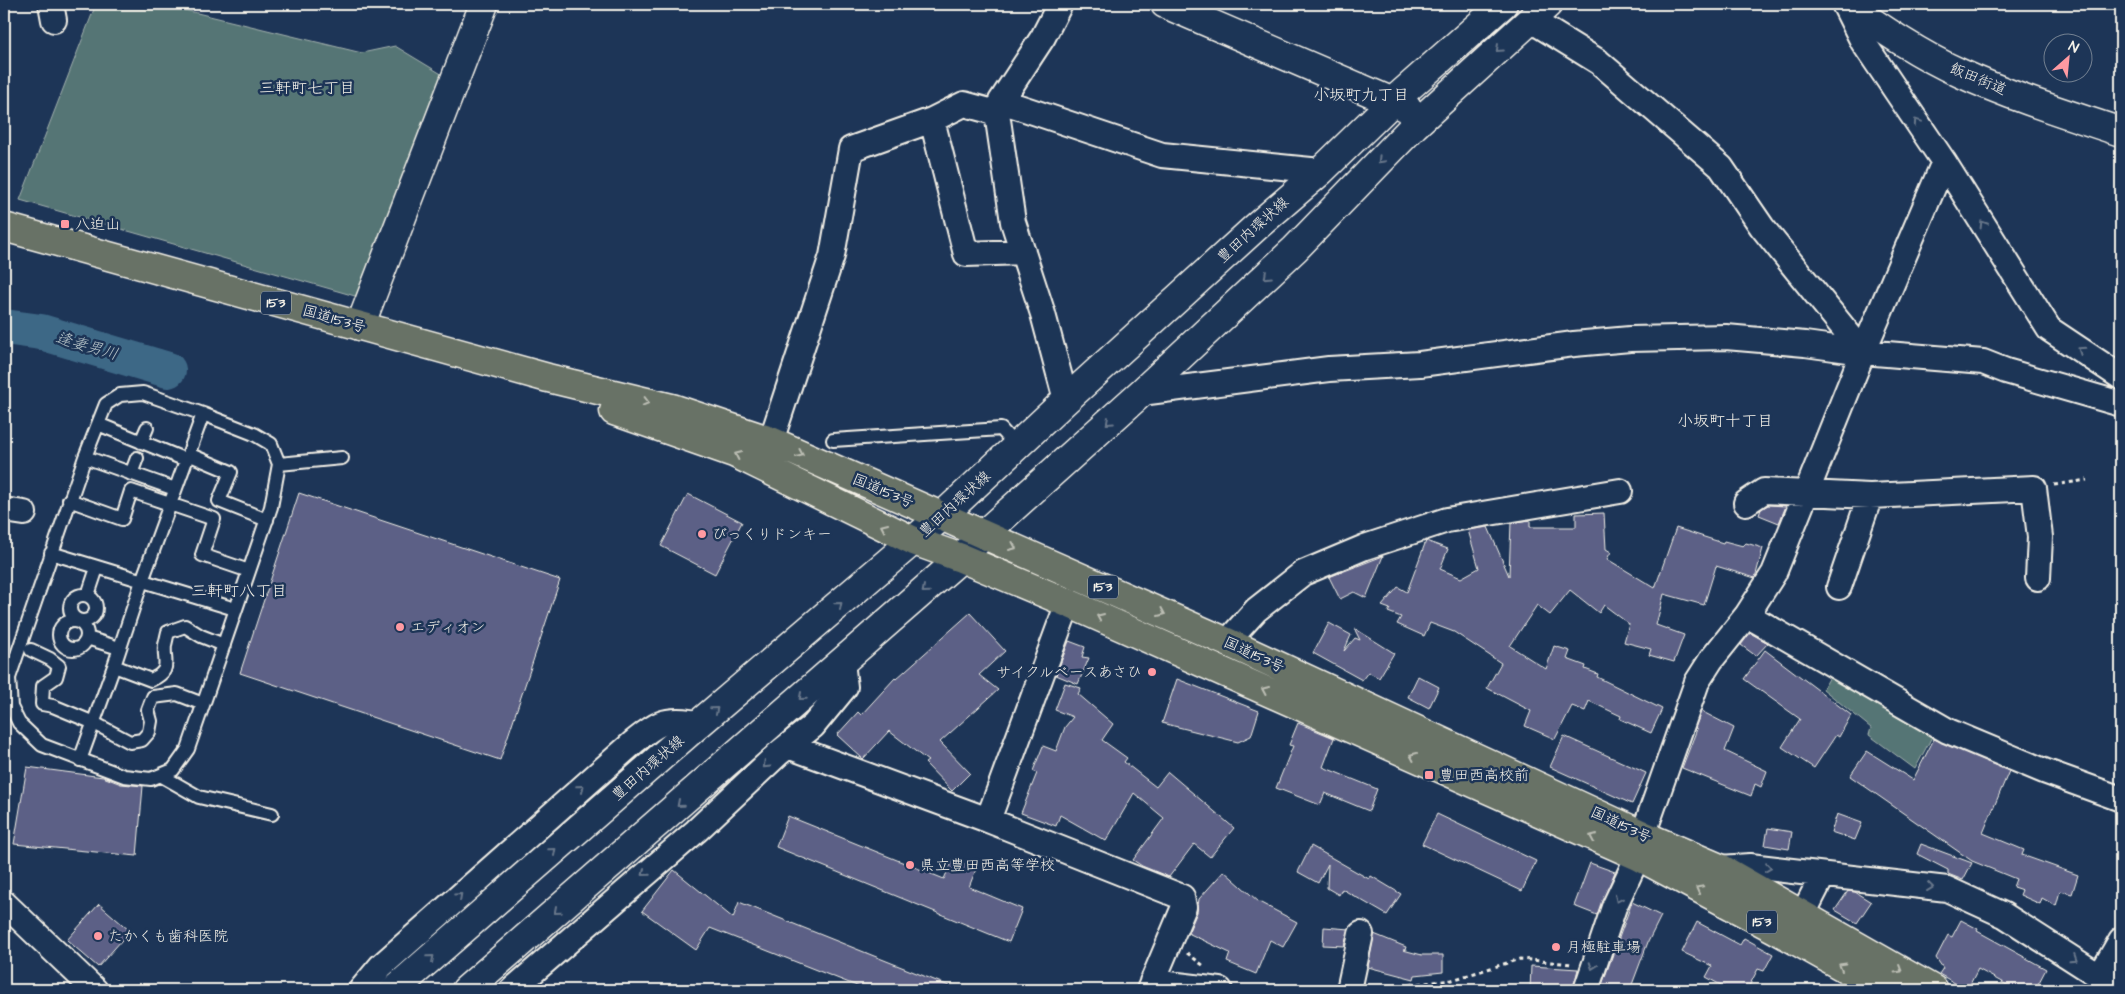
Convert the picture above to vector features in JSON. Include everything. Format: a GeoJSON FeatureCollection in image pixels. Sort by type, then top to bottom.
{"type":"FeatureCollection","features":[{"type":"Feature","properties":{"kind":"highway","name":"国道153号"},"geometry":{"type":"LineString","coordinates":[[4,227],[548,378],[672,408],[771,441],[1227,642],[1641,846],[1775,929],[1884,990]]}},
{"type":"Feature","properties":{"kind":"highway","name":"国道153号"},"geometry":{"type":"LineString","coordinates":[[548,378],[582,401],[664,427],[734,453],[914,541],[961,558],[1641,846],[1720,868],[1934,990]]}},
{"type":"Feature","properties":{"kind":"street"},"geometry":{"type":"LineString","coordinates":[[360,326],[484,4]]}},
{"type":"Feature","properties":{"kind":"street"},"geometry":{"type":"LineString","coordinates":[[1060,4],[1043,37],[999,107],[1013,222],[1043,314],[1066,400]]}},
{"type":"Feature","properties":{"kind":"street"},"geometry":{"type":"LineString","coordinates":[[1165,4],[1425,116]]}},
{"type":"Feature","properties":{"kind":"street","name":"豊田内環状線"},"geometry":{"type":"LineString","coordinates":[[394,990],[694,728],[914,541],[1256,227],[1321,171],[1392,102],[1503,4]]}},
{"type":"Feature","properties":{"kind":"street"},"geometry":{"type":"LineString","coordinates":[[1845,4],[1863,42],[1944,162],[2049,329],[2121,377]]}},
{"type":"Feature","properties":{"kind":"street","name":"飯田街道"},"geometry":{"type":"LineString","coordinates":[[1845,4],[1918,51],[1960,73],[2034,102],[2121,132]]}},
{"type":"Feature","properties":{"kind":"street"},"geometry":{"type":"LineString","coordinates":[[466,990],[961,558],[984,534],[1141,393],[1295,249],[1425,116],[1539,12],[1721,167],[1762,227],[1863,352]]}},
{"type":"Feature","properties":{"kind":"street"},"geometry":{"type":"LineString","coordinates":[[771,441],[832,256],[851,149],[932,120],[964,104],[999,107],[1162,155],[1321,171]]}},
{"type":"Feature","properties":{"kind":"street"},"geometry":{"type":"LineString","coordinates":[[932,120],[966,254],[1023,252]]}},
{"type":"Feature","properties":{"kind":"street"},"geometry":{"type":"LineString","coordinates":[[1586,990],[1614,907],[1641,846],[1697,682],[1747,615],[1774,573],[1863,352],[1944,162]]}},
{"type":"Feature","properties":{"kind":"street"},"geometry":{"type":"LineString","coordinates":[[1141,393],[1329,369],[1420,364],[1574,344],[1630,339],[1726,337],[1805,344],[1863,352],[1983,362],[2006,371],[2121,404]]}},
{"type":"Feature","properties":{"kind":"street"},"geometry":{"type":"LineString","coordinates":[[1746,503],[1764,491],[1870,496],[2034,488],[2040,537],[2038,578]]}},
{"type":"Feature","properties":{"kind":"street"},"geometry":{"type":"LineString","coordinates":[[1227,642],[1256,610],[1303,573],[1365,546],[1447,520],[1620,491]]}},
{"type":"Feature","properties":{"kind":"street"},"geometry":{"type":"LineString","coordinates":[[1839,588],[1870,496]]}},
{"type":"Feature","properties":{"kind":"street"},"geometry":{"type":"LineString","coordinates":[[988,820],[1068,603]]}},
{"type":"Feature","properties":{"kind":"street"},"geometry":{"type":"LineString","coordinates":[[1747,615],[1948,731],[2044,771],[2121,799]]}},
{"type":"Feature","properties":{"kind":"street"},"geometry":{"type":"LineString","coordinates":[[512,990],[696,831],[788,746],[814,726],[845,687],[842,662]]}},
{"type":"Feature","properties":{"kind":"street"},"geometry":{"type":"LineString","coordinates":[[361,990],[381,966],[657,723],[679,720],[690,722],[694,728]]}},
{"type":"Feature","properties":{"kind":"street"},"geometry":{"type":"LineString","coordinates":[[788,746],[988,820],[1182,897],[1184,907],[1151,986],[1212,990]]}},
{"type":"Feature","properties":{"kind":"street"},"geometry":{"type":"LineString","coordinates":[[1720,868],[1750,866],[1947,889],[2004,915],[2121,990]]}},
{"type":"Feature","properties":{"kind":"street"},"geometry":{"type":"LineString","coordinates":[[1802,916],[1823,875]]}},
{"type":"Feature","properties":{"kind":"street"},"geometry":{"type":"LineString","coordinates":[[4,903],[95,990]]}},
{"type":"Feature","properties":{"kind":"street"},"geometry":{"type":"LineString","coordinates":[[1359,990],[1361,934]]}},
{"type":"Feature","properties":{"kind":"street"},"geometry":{"type":"LineString","coordinates":[[2100,976],[2121,940]]}},
{"type":"Feature","properties":{"kind":"lane"},"geometry":{"type":"LineString","coordinates":[[143,393],[254,434],[271,444],[279,464],[267,520],[188,749],[173,770],[151,780],[124,776],[42,744],[19,723],[11,707],[8,678],[50,553],[98,424],[106,404],[120,395],[143,393]]}},
{"type":"Feature","properties":{"kind":"lane"},"geometry":{"type":"LineString","coordinates":[[80,760],[142,581],[203,414]]}},
{"type":"Feature","properties":{"kind":"lane"},"geometry":{"type":"LineString","coordinates":[[98,424],[141,442],[231,472],[219,500],[267,520]]}},
{"type":"Feature","properties":{"kind":"lane"},"geometry":{"type":"LineString","coordinates":[[141,442],[147,428]]}},
{"type":"Feature","properties":{"kind":"lane"},"geometry":{"type":"LineString","coordinates":[[833,440],[1001,429],[1017,447]]}},
{"type":"Feature","properties":{"kind":"lane"},"geometry":{"type":"LineString","coordinates":[[85,457],[175,489]]}},
{"type":"Feature","properties":{"kind":"lane"},"geometry":{"type":"LineString","coordinates":[[131,474],[137,458]]}},
{"type":"Feature","properties":{"kind":"lane"},"geometry":{"type":"LineString","coordinates":[[279,464],[342,458]]}},
{"type":"Feature","properties":{"kind":"lane"},"geometry":{"type":"LineString","coordinates":[[69,500],[122,519],[131,491],[214,519],[202,555],[249,571]]}},
{"type":"Feature","properties":{"kind":"lane"},"geometry":{"type":"LineString","coordinates":[[50,553],[235,609]]}},
{"type":"Feature","properties":{"kind":"lane"},"geometry":{"type":"LineString","coordinates":[[88,595],[97,568]]}},
{"type":"Feature","properties":{"kind":"lane"},"geometry":{"type":"LineString","coordinates":[[77,620],[68,621],[58,632],[60,642],[68,648],[77,648],[85,642],[84,626],[77,620],[71,613],[72,600],[79,595],[88,595],[95,600],[96,613],[90,619],[77,620]]}},
{"type":"Feature","properties":{"kind":"lane"},"geometry":{"type":"LineString","coordinates":[[114,666],[151,680],[161,676],[167,663],[165,646],[168,632],[185,626],[201,636],[224,645]]}},
{"type":"Feature","properties":{"kind":"lane"},"geometry":{"type":"LineString","coordinates":[[86,638],[119,648]]}},
{"type":"Feature","properties":{"kind":"lane"},"geometry":{"type":"LineString","coordinates":[[31,650],[59,666],[56,676],[43,686],[42,704],[53,706],[94,723],[130,742],[142,740],[149,732],[151,720],[148,710],[153,697],[177,694],[203,704]]}},
{"type":"Feature","properties":{"kind":"lane"},"geometry":{"type":"LineString","coordinates":[[162,776],[199,797],[272,814]]}},
{"type":"Feature","properties":{"kind":"path"},"geometry":{"type":"LineString","coordinates":[[2034,488],[2087,480]]}},
{"type":"Feature","properties":{"kind":"path"},"geometry":{"type":"LineString","coordinates":[[1359,990],[1452,980],[1520,959],[1593,966]]}},
{"type":"Feature","properties":{"kind":"green space"},"geometry":{"type":"Polygon","coordinates":[[[96,4],[160,4],[362,53],[395,46],[443,75],[362,298],[20,200],[96,4]]]}},
{"type":"Feature","properties":{"kind":"green space"},"geometry":{"type":"Polygon","coordinates":[[[1834,670],[1935,731],[1915,769],[1869,735],[1871,728],[1823,689],[1834,670]]]}},
{"type":"Feature","properties":{"kind":"building","name":"エディオン"},"geometry":{"type":"Polygon","coordinates":[[[299,493],[560,580],[500,760],[240,673],[299,493]]]}},
{"type":"Feature","properties":{"kind":"building","name":"びっくりドンキー"},"geometry":{"type":"Polygon","coordinates":[[[688,494],[742,522],[715,574],[661,546],[688,494]]]}},
{"type":"Feature","properties":{"kind":"building"},"geometry":{"type":"Polygon","coordinates":[[[1768,505],[1786,506],[1779,523],[1759,515],[1761,509],[1768,505]]]}},
{"type":"Feature","properties":{"kind":"building"},"geometry":{"type":"Polygon","coordinates":[[[1604,513],[1606,549],[1611,552],[1607,559],[1655,588],[1676,528],[1723,543],[1724,541],[1743,546],[1746,543],[1763,548],[1755,578],[1716,566],[1704,605],[1664,594],[1656,625],[1684,635],[1674,662],[1649,655],[1651,649],[1624,642],[1629,624],[1604,605],[1599,613],[1570,590],[1550,615],[1537,605],[1510,646],[1546,669],[1554,646],[1570,651],[1567,659],[1586,666],[1585,669],[1598,674],[1597,677],[1662,709],[1651,733],[1620,719],[1621,716],[1589,701],[1585,711],[1572,706],[1555,739],[1525,726],[1531,711],[1487,688],[1501,663],[1454,632],[1430,623],[1424,636],[1397,624],[1401,617],[1388,612],[1390,609],[1382,606],[1398,587],[1407,592],[1426,541],[1448,549],[1440,569],[1461,578],[1479,568],[1468,530],[1488,527],[1509,576],[1511,523],[1530,520],[1530,527],[1576,527],[1576,514],[1604,513]]]}},
{"type":"Feature","properties":{"kind":"building"},"geometry":{"type":"Polygon","coordinates":[[[1383,556],[1366,598],[1354,592],[1340,599],[1329,577],[1383,556]]]}},
{"type":"Feature","properties":{"kind":"building"},"geometry":{"type":"Polygon","coordinates":[[[970,613],[1005,651],[979,675],[998,690],[940,742],[970,773],[952,791],[925,763],[928,761],[889,731],[863,759],[837,735],[858,712],[861,715],[895,678],[970,613]]]}},
{"type":"Feature","properties":{"kind":"building"},"geometry":{"type":"Polygon","coordinates":[[[1329,623],[1351,635],[1344,651],[1355,638],[1360,640],[1354,628],[1394,653],[1379,678],[1368,672],[1362,680],[1313,653],[1329,623]]]}},
{"type":"Feature","properties":{"kind":"building"},"geometry":{"type":"Polygon","coordinates":[[[1750,633],[1768,643],[1756,656],[1741,645],[1750,633]]]}},
{"type":"Feature","properties":{"kind":"building"},"geometry":{"type":"Polygon","coordinates":[[[1069,641],[1085,647],[1082,657],[1089,658],[1078,684],[1056,675],[1069,641]]]}},
{"type":"Feature","properties":{"kind":"building"},"geometry":{"type":"Polygon","coordinates":[[[1765,650],[1851,715],[1839,737],[1836,735],[1814,768],[1782,747],[1800,719],[1744,679],[1765,650]]]}},
{"type":"Feature","properties":{"kind":"building"},"geometry":{"type":"Polygon","coordinates":[[[1418,676],[1439,687],[1429,708],[1408,697],[1418,676]]]}},
{"type":"Feature","properties":{"kind":"building"},"geometry":{"type":"Polygon","coordinates":[[[1177,679],[1259,711],[1251,736],[1238,742],[1162,723],[1177,679]]]}},
{"type":"Feature","properties":{"kind":"building"},"geometry":{"type":"Polygon","coordinates":[[[1065,683],[1081,688],[1078,694],[1113,724],[1102,740],[1127,758],[1124,762],[1156,787],[1168,772],[1234,828],[1210,857],[1194,844],[1169,877],[1142,866],[1133,860],[1164,818],[1134,793],[1106,841],[1060,815],[1056,826],[1021,813],[1037,773],[1033,771],[1043,746],[1056,751],[1065,727],[1073,717],[1055,710],[1065,683]]]}},
{"type":"Feature","properties":{"kind":"building"},"geometry":{"type":"Polygon","coordinates":[[[1701,711],[1734,728],[1725,751],[1767,771],[1761,787],[1755,784],[1751,796],[1682,768],[1697,729],[1695,728],[1701,711]]]}},
{"type":"Feature","properties":{"kind":"building"},"geometry":{"type":"Polygon","coordinates":[[[1298,723],[1334,738],[1323,767],[1377,789],[1369,811],[1325,793],[1320,805],[1276,788],[1293,746],[1289,745],[1298,723]]]}},
{"type":"Feature","properties":{"kind":"building"},"geometry":{"type":"Polygon","coordinates":[[[1564,736],[1646,773],[1632,804],[1550,767],[1564,736]]]}},
{"type":"Feature","properties":{"kind":"building"},"geometry":{"type":"Polygon","coordinates":[[[1934,739],[2009,771],[1983,833],[2024,850],[2022,855],[2078,875],[2072,894],[2060,891],[2056,906],[2042,898],[2040,904],[2020,895],[2022,890],[2013,887],[2016,879],[1972,861],[1850,776],[1867,751],[1913,780],[1934,739]]]}},
{"type":"Feature","properties":{"kind":"building"},"geometry":{"type":"Polygon","coordinates":[[[27,767],[103,777],[121,784],[143,786],[137,856],[14,844],[27,767]]]}},
{"type":"Feature","properties":{"kind":"building"},"geometry":{"type":"Polygon","coordinates":[[[1437,814],[1536,861],[1522,891],[1422,844],[1437,814]]]}},
{"type":"Feature","properties":{"kind":"building"},"geometry":{"type":"Polygon","coordinates":[[[1837,814],[1862,823],[1855,840],[1831,832],[1837,814]]]}},
{"type":"Feature","properties":{"kind":"building"},"geometry":{"type":"Polygon","coordinates":[[[788,816],[944,879],[953,859],[976,869],[969,887],[1022,909],[1009,942],[776,847],[788,816]]]}},
{"type":"Feature","properties":{"kind":"building"},"geometry":{"type":"Polygon","coordinates":[[[1768,828],[1792,832],[1789,849],[1765,845],[1768,828]]]}},
{"type":"Feature","properties":{"kind":"building"},"geometry":{"type":"Polygon","coordinates":[[[1921,844],[1972,863],[1963,880],[1948,874],[1948,870],[1917,854],[1921,844]]]}},
{"type":"Feature","properties":{"kind":"building"},"geometry":{"type":"Polygon","coordinates":[[[1311,846],[1369,879],[1371,876],[1401,894],[1387,915],[1342,889],[1339,895],[1327,888],[1328,864],[1318,883],[1298,872],[1311,846]]]}},
{"type":"Feature","properties":{"kind":"building"},"geometry":{"type":"Polygon","coordinates":[[[1590,863],[1615,872],[1597,915],[1574,906],[1590,863]]]}},
{"type":"Feature","properties":{"kind":"building"},"geometry":{"type":"Polygon","coordinates":[[[674,870],[733,918],[739,902],[959,990],[867,990],[710,928],[696,950],[642,911],[674,870]]]}},
{"type":"Feature","properties":{"kind":"building"},"geometry":{"type":"Polygon","coordinates":[[[1224,871],[1259,902],[1297,922],[1283,947],[1270,940],[1256,974],[1227,962],[1230,953],[1188,933],[1197,912],[1199,899],[1224,871]]]}},
{"type":"Feature","properties":{"kind":"building"},"geometry":{"type":"Polygon","coordinates":[[[1848,891],[1855,892],[1871,902],[1857,923],[1835,910],[1848,891]]]}},
{"type":"Feature","properties":{"kind":"building"},"geometry":{"type":"Polygon","coordinates":[[[1632,902],[1661,916],[1648,942],[1630,990],[1600,990],[1632,902]]]}},
{"type":"Feature","properties":{"kind":"building","name":"たかくも歯科医院"},"geometry":{"type":"Polygon","coordinates":[[[99,904],[130,931],[98,967],[67,940],[99,904]]]}},
{"type":"Feature","properties":{"kind":"building"},"geometry":{"type":"Polygon","coordinates":[[[1961,920],[1978,929],[1977,931],[2046,969],[2035,990],[2016,990],[1978,969],[1967,990],[1939,974],[1943,968],[1936,958],[1948,935],[1952,937],[1961,920]]]}},
{"type":"Feature","properties":{"kind":"building"},"geometry":{"type":"Polygon","coordinates":[[[1697,922],[1740,945],[1744,938],[1773,954],[1764,971],[1758,969],[1747,990],[1730,990],[1706,977],[1712,966],[1682,952],[1697,922]]]}},
{"type":"Feature","properties":{"kind":"building"},"geometry":{"type":"Polygon","coordinates":[[[1324,927],[1349,929],[1344,946],[1323,945],[1324,927]]]}},
{"type":"Feature","properties":{"kind":"building"},"geometry":{"type":"Polygon","coordinates":[[[1374,934],[1406,947],[1403,950],[1422,955],[1443,955],[1443,972],[1415,975],[1414,979],[1368,967],[1374,934]]]}},
{"type":"Feature","properties":{"kind":"building"},"geometry":{"type":"Polygon","coordinates":[[[1531,966],[1578,969],[1573,990],[1530,990],[1531,966]]]}},
{"type":"Feature","properties":{"kind":"waterway","name":"逢妻男川"},"geometry":{"type":"LineString","coordinates":[[4,327],[41,332],[168,370]]}},
{"type":"Feature","properties":{"kind":"place","name":"八迫山"},"geometry":{"type":"Point","coordinates":[65,224]}},
{"type":"Feature","properties":{"kind":"place","name":"びっくりドンキー"},"geometry":{"type":"Point","coordinates":[702,534]}},
{"type":"Feature","properties":{"kind":"place","name":"エディオン"},"geometry":{"type":"Point","coordinates":[400,627]}},
{"type":"Feature","properties":{"kind":"place","name":"サイクルベースあさひ"},"geometry":{"type":"Point","coordinates":[1152,672]}},
{"type":"Feature","properties":{"kind":"place","name":"豊田西高校前"},"geometry":{"type":"Point","coordinates":[1429,775]}},
{"type":"Feature","properties":{"kind":"place","name":"県立豊田西高等学校"},"geometry":{"type":"Point","coordinates":[910,865]}},
{"type":"Feature","properties":{"kind":"place","name":"たかくも歯科医院"},"geometry":{"type":"Point","coordinates":[98,936]}},
{"type":"Feature","properties":{"kind":"place","name":"月極駐車場"},"geometry":{"type":"Point","coordinates":[1556,947]}},
{"type":"Feature","properties":{"kind":"district","name":"三軒町七丁目"},"geometry":{"type":"Point","coordinates":[307,88]}},
{"type":"Feature","properties":{"kind":"district","name":"小坂町九丁目"},"geometry":{"type":"Point","coordinates":[1361,95]}},
{"type":"Feature","properties":{"kind":"district","name":"小坂町十丁目"},"geometry":{"type":"Point","coordinates":[1725,421]}},
{"type":"Feature","properties":{"kind":"district","name":"三軒町八丁目"},"geometry":{"type":"Point","coordinates":[239,591]}}]}
